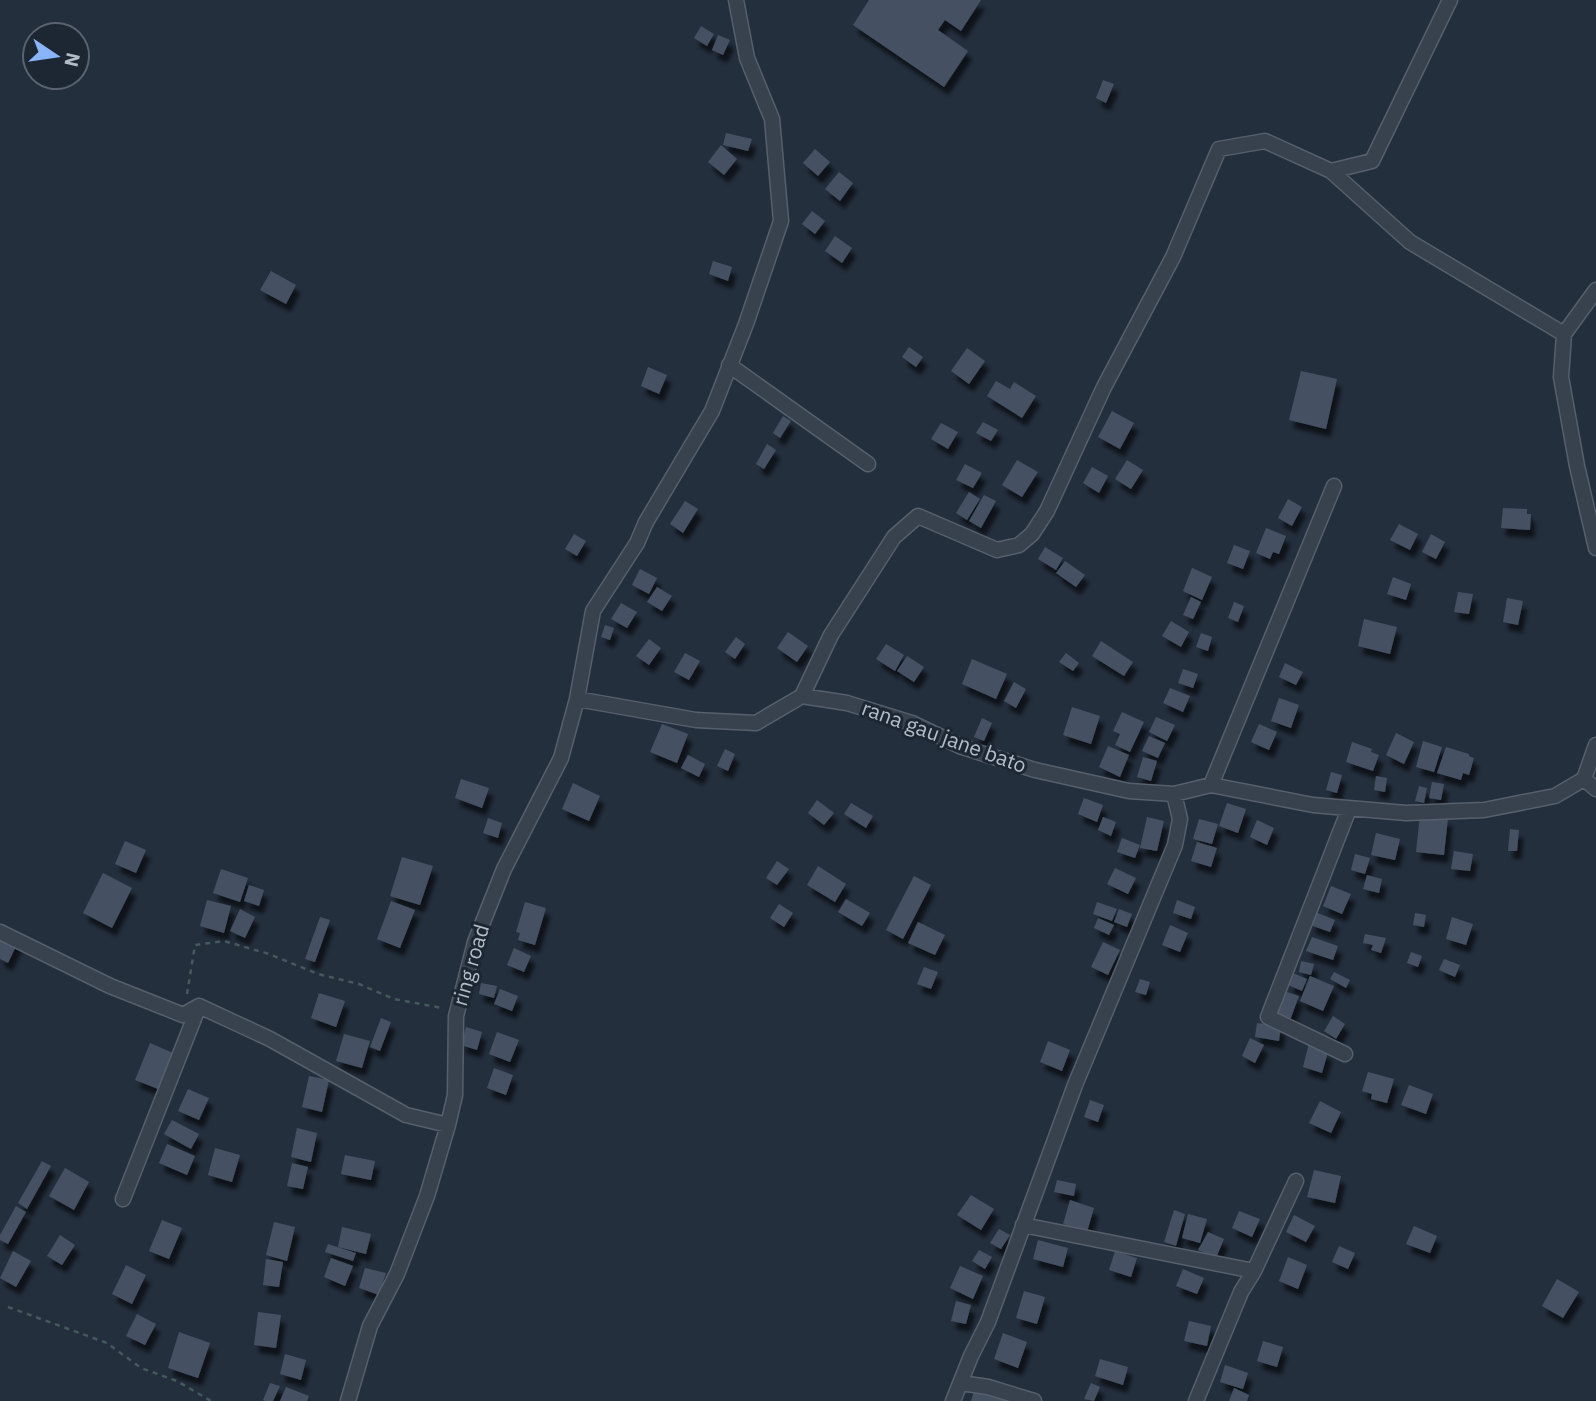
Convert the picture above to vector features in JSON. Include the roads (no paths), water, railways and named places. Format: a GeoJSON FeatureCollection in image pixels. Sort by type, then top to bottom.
{"type":"FeatureCollection","features":[{"type":"Feature","properties":{"kind":"street","name":"ring road"},"geometry":{"type":"LineString","coordinates":[[348,1401],[370,1326],[397,1273],[427,1196],[455,1096],[456,1016],[475,942],[504,869],[561,758],[577,699],[593,611],[637,543],[646,522],[712,411],[781,222],[772,119],[747,58],[736,0]]}},
{"type":"Feature","properties":{"kind":"street"},"geometry":{"type":"LineString","coordinates":[[1331,171],[1371,161],[1450,0]]}},
{"type":"Feature","properties":{"kind":"street"},"geometry":{"type":"LineString","coordinates":[[577,699],[696,719],[756,723],[802,696],[831,635],[894,537],[919,516],[997,550],[1019,545],[1032,534],[1047,511],[1104,387],[1173,257],[1219,149],[1265,141],[1331,171],[1410,242],[1564,334]]}},
{"type":"Feature","properties":{"kind":"street"},"geometry":{"type":"LineString","coordinates":[[1596,290],[1564,334],[1562,377],[1577,466],[1596,548]]}},
{"type":"Feature","properties":{"kind":"street"},"geometry":{"type":"LineString","coordinates":[[729,365],[868,464]]}},
{"type":"Feature","properties":{"kind":"street"},"geometry":{"type":"LineString","coordinates":[[1334,486],[1211,785],[1313,805],[1349,809],[1406,813],[1484,810],[1555,796],[1584,779],[1596,745]]}},
{"type":"Feature","properties":{"kind":"street","name":"rana gau jane bato"},"geometry":{"type":"LineString","coordinates":[[802,696],[860,707],[912,723],[962,747],[1035,770],[1129,792],[1174,794],[1211,785]]}},
{"type":"Feature","properties":{"kind":"street"},"geometry":{"type":"LineString","coordinates":[[1584,779],[1596,789]]}},
{"type":"Feature","properties":{"kind":"street"},"geometry":{"type":"LineString","coordinates":[[953,1401],[988,1322],[1074,1085],[1175,845],[1180,819],[1174,794]]}},
{"type":"Feature","properties":{"kind":"street"},"geometry":{"type":"LineString","coordinates":[[1345,1054],[1268,1017],[1349,809]]}},
{"type":"Feature","properties":{"kind":"street"},"geometry":{"type":"LineString","coordinates":[[0,932],[110,986],[183,1015],[199,1006]]}},
{"type":"Feature","properties":{"kind":"street"},"geometry":{"type":"LineString","coordinates":[[199,1006],[270,1039],[406,1115],[448,1125]]}},
{"type":"Feature","properties":{"kind":"street"},"geometry":{"type":"LineString","coordinates":[[124,1199],[199,1006]]}},
{"type":"Feature","properties":{"kind":"street"},"geometry":{"type":"LineString","coordinates":[[1196,1401],[1241,1292],[1254,1271],[1296,1181]]}},
{"type":"Feature","properties":{"kind":"street"},"geometry":{"type":"LineString","coordinates":[[1023,1225],[1254,1271]]}},
{"type":"Feature","properties":{"kind":"street"},"geometry":{"type":"LineString","coordinates":[[961,1383],[988,1387],[1034,1401]]}}]}
